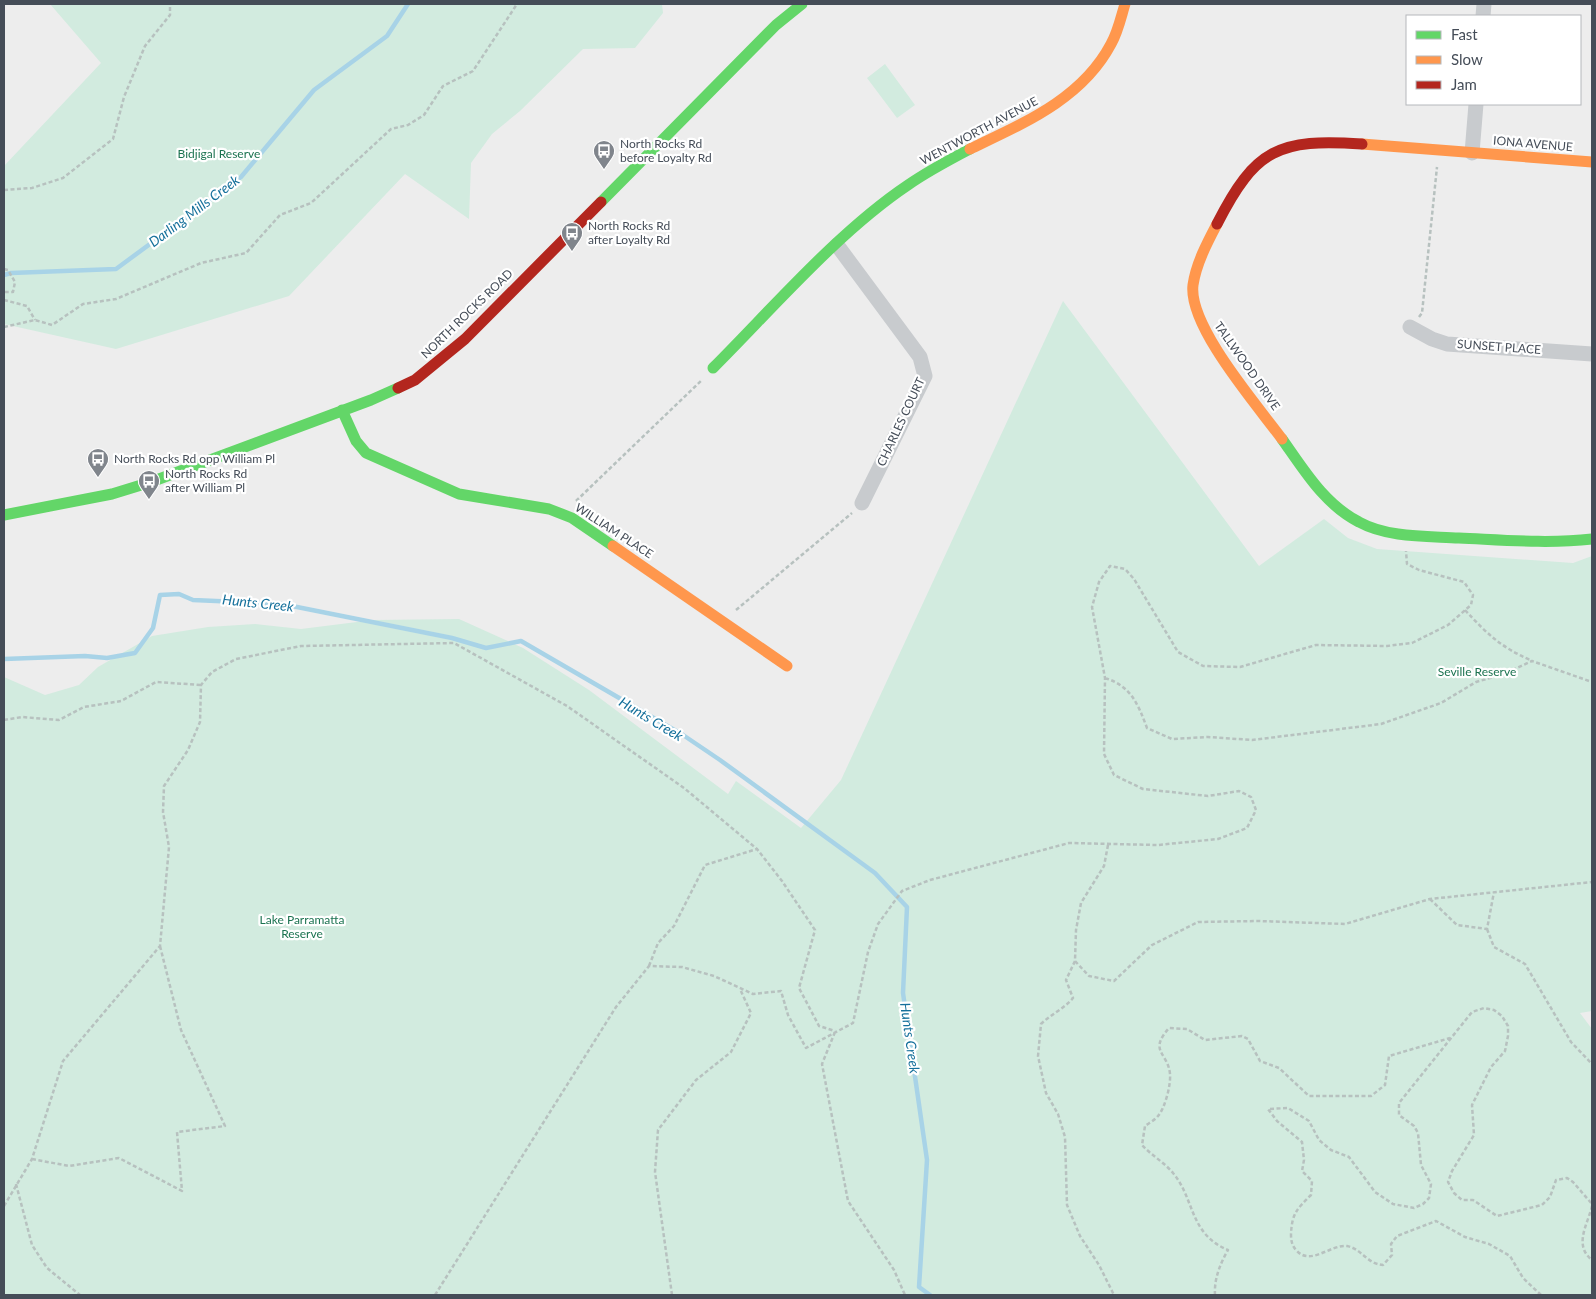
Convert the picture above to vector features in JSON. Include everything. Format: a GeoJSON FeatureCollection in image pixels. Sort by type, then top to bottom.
{"type":"FeatureCollection","features":[{"type":"Feature","properties":{"kind":"street","name":"NORTH ROCKS ROAD"},"geometry":{"type":"LineString","coordinates":[[4,515],[112,494],[151,482],[396,390],[415,380],[447,355],[776,25],[802,4]]}},
{"type":"Feature","properties":{"kind":"street","name":"WENTWORTH AVENUE"},"geometry":{"type":"LineString","coordinates":[[713,368],[837,245],[907,185],[962,153],[1022,126],[1062,102],[1097,67],[1113,38],[1125,4]]}},
{"type":"Feature","properties":{"kind":"street"},"geometry":{"type":"LineString","coordinates":[[1472,153],[1476,105]]}},
{"type":"Feature","properties":{"kind":"street","name":"TALLWOOD DRIVE"},"geometry":{"type":"LineString","coordinates":[[1472,153],[1323,141],[1300,142],[1280,148],[1262,159],[1242,182],[1204,249],[1193,285],[1193,298],[1201,324],[1209,340],[1320,491],[1331,503],[1358,522],[1374,529],[1412,536],[1556,543],[1592,539]]}},
{"type":"Feature","properties":{"kind":"street","name":"IONA AVENUE"},"geometry":{"type":"LineString","coordinates":[[1472,153],[1592,162]]}},
{"type":"Feature","properties":{"kind":"street","name":"CHARLES COURT"},"geometry":{"type":"LineString","coordinates":[[837,245],[920,357],[925,376],[862,503]]}},
{"type":"Feature","properties":{"kind":"street","name":"SUNSET PLACE"},"geometry":{"type":"LineString","coordinates":[[1410,327],[1432,339],[1447,344],[1592,354]]}},
{"type":"Feature","properties":{"kind":"street","name":"WILLIAM PLACE"},"geometry":{"type":"LineString","coordinates":[[342,410],[356,441],[366,453],[459,494],[549,509],[562,514],[612,544],[787,666]]}},
{"type":"Feature","properties":{"kind":"path"},"geometry":{"type":"LineString","coordinates":[[4,190],[32,188],[63,178],[113,138],[124,97],[145,46],[170,15],[170,4]]}},
{"type":"Feature","properties":{"kind":"path"},"geometry":{"type":"LineString","coordinates":[[4,327],[36,320],[52,325],[83,304],[116,299],[201,263],[246,253],[280,215],[311,203],[391,129],[408,125],[424,115],[443,86],[473,71],[516,4]]}},
{"type":"Feature","properties":{"kind":"path"},"geometry":{"type":"LineString","coordinates":[[1410,327],[1422,313],[1439,151]]}},
{"type":"Feature","properties":{"kind":"path"},"geometry":{"type":"LineString","coordinates":[[4,269],[8,270],[15,282],[13,292],[4,292]]}},
{"type":"Feature","properties":{"kind":"path"},"geometry":{"type":"LineString","coordinates":[[4,300],[28,306],[36,320]]}},
{"type":"Feature","properties":{"kind":"path"},"geometry":{"type":"LineString","coordinates":[[562,514],[713,368]]}},
{"type":"Feature","properties":{"kind":"path"},"geometry":{"type":"LineString","coordinates":[[722,622],[862,503]]}},
{"type":"Feature","properties":{"kind":"path"},"geometry":{"type":"LineString","coordinates":[[649,966],[682,967],[714,976],[753,994],[781,991],[788,1015],[806,1048],[852,1023],[868,952],[878,924],[902,891],[930,880],[1069,843],[1158,845],[1218,840],[1247,828],[1256,810],[1251,797],[1239,791],[1208,796],[1142,789],[1114,775],[1104,754],[1106,678],[1092,606],[1099,582],[1110,566],[1125,569],[1134,579],[1178,652],[1202,666],[1240,667],[1316,645],[1387,646],[1412,643],[1448,625],[1471,606],[1473,595],[1464,582],[1419,570],[1407,564],[1407,549],[1399,547]]}},
{"type":"Feature","properties":{"kind":"path"},"geometry":{"type":"LineString","coordinates":[[1465,610],[1490,637],[1507,650],[1592,682]]}},
{"type":"Feature","properties":{"kind":"path"},"geometry":{"type":"LineString","coordinates":[[32,1158],[69,1166],[119,1158],[182,1191],[177,1132],[225,1126],[181,1030],[160,946],[169,847],[164,812],[164,786],[188,750],[200,722],[201,685],[212,672],[236,659],[302,646],[454,643],[567,706],[684,788],[757,850],[782,881],[815,930],[799,988],[819,1026],[835,1031]]}},
{"type":"Feature","properties":{"kind":"path"},"geometry":{"type":"LineString","coordinates":[[1106,678],[1118,682],[1131,692],[1147,728],[1172,739],[1208,737],[1252,740],[1382,724],[1441,703],[1476,682],[1504,674],[1532,661]]}},
{"type":"Feature","properties":{"kind":"path"},"geometry":{"type":"LineString","coordinates":[[4,720],[22,717],[59,720],[84,707],[121,701],[156,682],[201,685]]}},
{"type":"Feature","properties":{"kind":"path"},"geometry":{"type":"LineString","coordinates":[[1108,845],[1104,866],[1081,903],[1076,930],[1075,961],[1066,980],[1073,998],[1066,1007],[1055,1011],[1041,1024],[1038,1056],[1046,1093],[1058,1114],[1065,1137],[1067,1205],[1080,1236],[1099,1264],[1114,1295]]}},
{"type":"Feature","properties":{"kind":"path"},"geometry":{"type":"LineString","coordinates":[[435,1295],[616,1007],[649,966],[658,943],[674,926],[705,865],[757,850]]}},
{"type":"Feature","properties":{"kind":"path"},"geometry":{"type":"LineString","coordinates":[[1075,961],[1088,976],[1114,981],[1152,945],[1198,922],[1259,920],[1345,924],[1430,899],[1592,882]]}},
{"type":"Feature","properties":{"kind":"path"},"geometry":{"type":"LineString","coordinates":[[1494,892],[1488,929],[1494,947],[1525,964],[1570,1042],[1592,1064]]}},
{"type":"Feature","properties":{"kind":"path"},"geometry":{"type":"LineString","coordinates":[[1430,899],[1456,925],[1488,929]]}},
{"type":"Feature","properties":{"kind":"path"},"geometry":{"type":"LineString","coordinates":[[4,1206],[32,1158],[63,1062],[160,946]]}},
{"type":"Feature","properties":{"kind":"path"},"geometry":{"type":"LineString","coordinates":[[672,1295],[655,1172],[658,1130],[696,1080],[731,1052],[751,1013],[740,989]]}},
{"type":"Feature","properties":{"kind":"path"},"geometry":{"type":"LineString","coordinates":[[1541,1295],[1523,1278],[1510,1256],[1490,1244],[1465,1237],[1436,1221],[1397,1236],[1391,1244],[1392,1255],[1383,1265],[1374,1264],[1356,1248],[1344,1246],[1310,1257],[1300,1254],[1291,1240],[1292,1218],[1298,1208],[1311,1194],[1312,1181],[1302,1170],[1304,1160],[1302,1142],[1277,1121],[1268,1108],[1288,1108],[1309,1121],[1319,1140],[1331,1150],[1349,1157],[1375,1192],[1393,1204],[1414,1208],[1423,1204],[1429,1198],[1431,1184],[1421,1166],[1418,1133],[1414,1126],[1399,1116],[1399,1103],[1472,1012],[1484,1008],[1494,1010],[1502,1016],[1508,1026],[1505,1051],[1492,1066],[1472,1105],[1474,1135],[1452,1171],[1448,1182],[1454,1193],[1462,1200],[1473,1200],[1497,1216],[1542,1204],[1550,1196],[1556,1180],[1566,1178],[1573,1182],[1592,1205],[1583,1230],[1583,1245],[1592,1260]]}},
{"type":"Feature","properties":{"kind":"path"},"geometry":{"type":"LineString","coordinates":[[1214,1295],[1214,1285],[1221,1262],[1228,1250],[1219,1247],[1197,1225],[1174,1174],[1142,1145],[1145,1126],[1158,1117],[1165,1101],[1170,1074],[1158,1048],[1160,1038],[1169,1028],[1187,1030],[1205,1040],[1242,1036],[1248,1039],[1260,1061],[1279,1068],[1309,1096],[1371,1096],[1385,1085],[1389,1056],[1451,1038]]}},
{"type":"Feature","properties":{"kind":"path"},"geometry":{"type":"LineString","coordinates":[[835,1031],[822,1064],[848,1201],[894,1270],[905,1295]]}},
{"type":"Feature","properties":{"kind":"path"},"geometry":{"type":"LineString","coordinates":[[16,1183],[32,1245],[47,1268],[80,1295]]}},
{"type":"Feature","properties":{"kind":"green space","name":"Bidjigal Reserve"},"geometry":{"type":"Polygon","coordinates":[[[50,4],[662,4],[663,13],[635,48],[583,49],[520,111],[492,134],[471,163],[469,219],[405,174],[289,296],[116,349],[4,324],[4,166],[101,63],[50,4]]]}},
{"type":"Feature","properties":{"kind":"green space"},"geometry":{"type":"Polygon","coordinates":[[[885,64],[915,105],[897,118],[867,78],[885,64]]]}},
{"type":"Feature","properties":{"kind":"green space"},"geometry":{"type":"Polygon","coordinates":[[[1063,301],[1259,566],[1324,519],[1348,538],[1377,549],[1573,563],[1592,556],[1592,1011],[1580,1013],[1592,1029],[1592,1295],[4,1295],[4,677],[45,695],[79,685],[98,667],[152,636],[208,627],[255,624],[301,629],[373,620],[459,619],[523,648],[589,690],[728,794],[736,781],[801,828],[841,780],[1063,301]]]}},
{"type":"Feature","properties":{"kind":"waterway","name":"Darling Mills Creek"},"geometry":{"type":"LineString","coordinates":[[4,275],[11,273],[116,269],[241,177],[314,90],[387,36],[408,4]]}},
{"type":"Feature","properties":{"kind":"waterway","name":"Hunts Creek"},"geometry":{"type":"LineString","coordinates":[[4,659],[85,656],[107,658],[135,653],[153,628],[160,595],[179,594],[193,600],[282,604],[452,638],[486,648],[521,641],[683,735],[720,760],[875,873],[907,907],[903,993],[927,1160],[919,1287],[930,1295]]}},
{"type":"Feature","properties":{"kind":"traffic: fast"},"geometry":{"type":"LineString","coordinates":[[601,202],[776,25],[802,4]]}},
{"type":"Feature","properties":{"kind":"traffic: fast"},"geometry":{"type":"LineString","coordinates":[[713,368],[856,225],[916,180],[970,149]]}},
{"type":"Feature","properties":{"kind":"traffic: fast"},"geometry":{"type":"LineString","coordinates":[[4,515],[112,494],[151,482],[371,400],[398,388]]}},
{"type":"Feature","properties":{"kind":"traffic: fast"},"geometry":{"type":"LineString","coordinates":[[342,410],[356,441],[366,453],[459,494],[549,509],[572,518],[613,546]]}},
{"type":"Feature","properties":{"kind":"traffic: fast"},"geometry":{"type":"LineString","coordinates":[[1282,439],[1307,474],[1335,506],[1359,522],[1382,531],[1395,534],[1509,541],[1592,539]]}},
{"type":"Feature","properties":{"kind":"traffic: slow"},"geometry":{"type":"LineString","coordinates":[[970,149],[1031,119],[1068,95],[1099,63],[1111,44],[1125,4]]}},
{"type":"Feature","properties":{"kind":"traffic: slow"},"geometry":{"type":"LineString","coordinates":[[1362,144],[1592,162]]}},
{"type":"Feature","properties":{"kind":"traffic: slow"},"geometry":{"type":"LineString","coordinates":[[1217,224],[1199,261],[1193,285],[1194,302],[1201,322],[1226,365],[1282,439]]}},
{"type":"Feature","properties":{"kind":"traffic: slow"},"geometry":{"type":"LineString","coordinates":[[613,546],[787,666]]}},
{"type":"Feature","properties":{"kind":"traffic: jam"},"geometry":{"type":"LineString","coordinates":[[1217,224],[1244,179],[1258,164],[1273,154],[1290,147],[1310,143],[1362,144]]}},
{"type":"Feature","properties":{"kind":"traffic: jam"},"geometry":{"type":"LineString","coordinates":[[398,388],[415,380],[465,339],[601,202]]}},
{"type":"Feature","properties":{"kind":"place","name":"North Rocks Rd before Loyalty Rd"},"geometry":{"type":"Point","coordinates":[604,170]}},
{"type":"Feature","properties":{"kind":"place","name":"North Rocks Rd after Loyalty Rd"},"geometry":{"type":"Point","coordinates":[572,252]}},
{"type":"Feature","properties":{"kind":"place","name":"North Rocks Rd opp William Pl"},"geometry":{"type":"Point","coordinates":[98,478]}},
{"type":"Feature","properties":{"kind":"place","name":"North Rocks Rd after William Pl"},"geometry":{"type":"Point","coordinates":[149,500]}},
{"type":"Feature","properties":{"kind":"park label","name":"Seville Reserve"},"geometry":{"type":"Point","coordinates":[1477,672]}},
{"type":"Feature","properties":{"kind":"park label","name":"Lake Parramatta Reserve"},"geometry":{"type":"Point","coordinates":[302,927]}}]}
